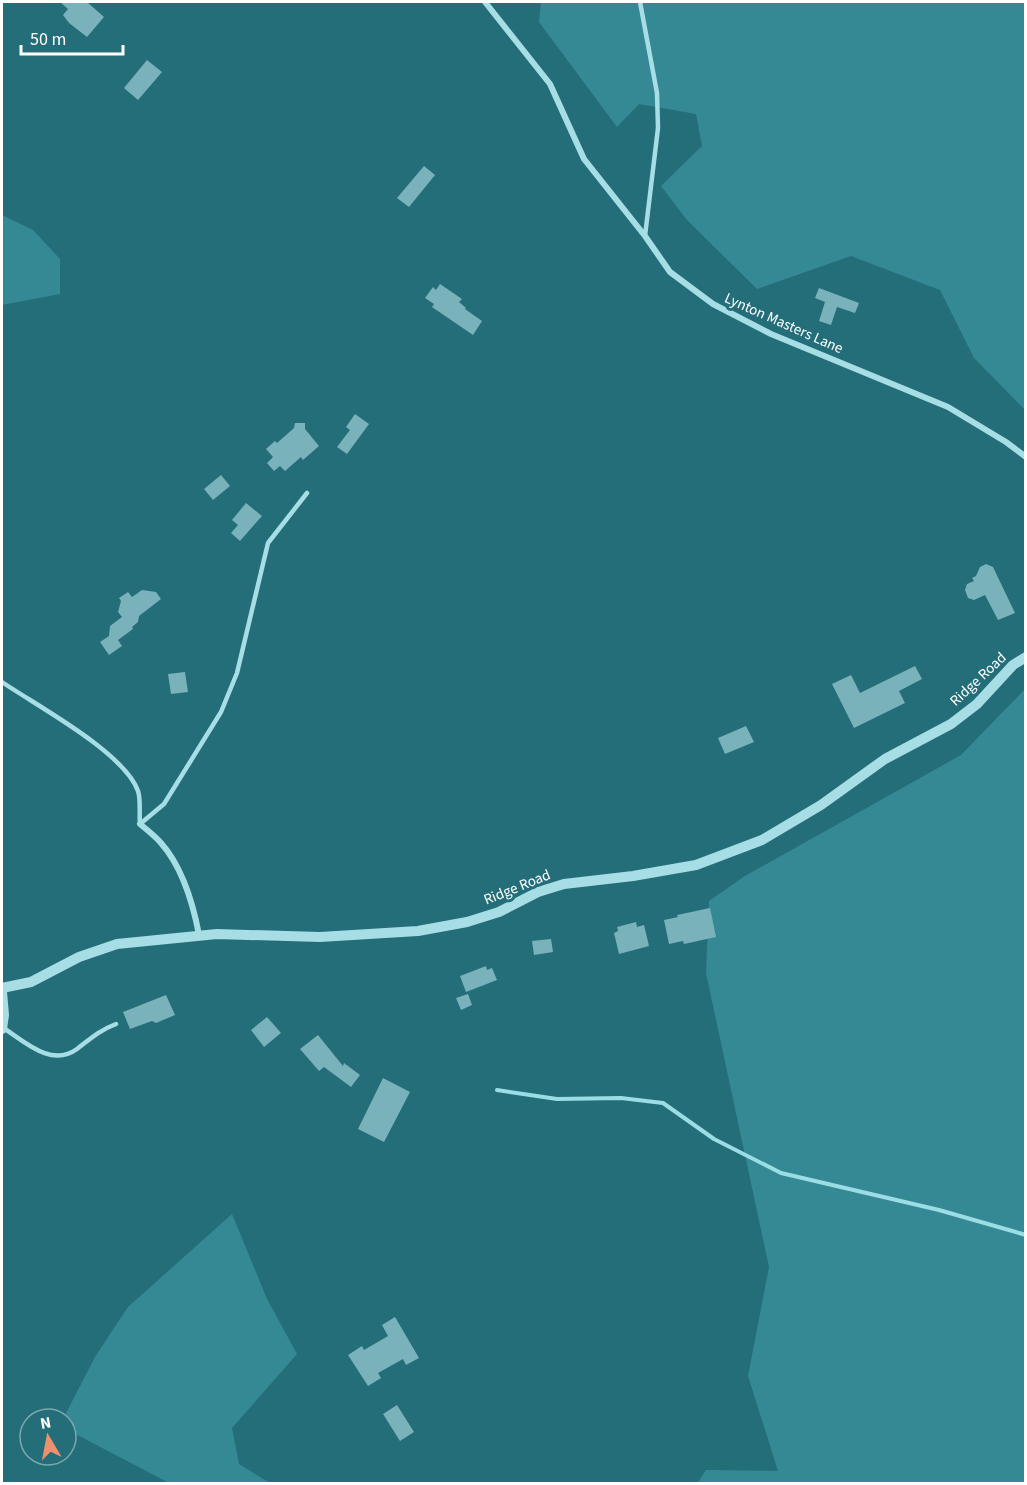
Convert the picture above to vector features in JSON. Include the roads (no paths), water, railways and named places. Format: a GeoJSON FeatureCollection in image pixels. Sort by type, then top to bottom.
{"type":"FeatureCollection","features":[{"type":"Feature","properties":{"kind":"street","name":"Lynton Masters Lane"},"geometry":{"type":"LineString","coordinates":[[485,2],[550,84],[584,159],[645,236],[670,272],[713,304],[771,334],[948,407],[1006,442],[1026,457]]}},
{"type":"Feature","properties":{"kind":"street","name":"Ridge Road"},"geometry":{"type":"LineString","coordinates":[[2,990],[31,982],[103,947],[133,941],[199,935],[254,934],[320,937],[418,932],[467,922],[499,912],[538,892],[564,884],[633,876],[696,865],[762,840],[821,805],[885,759],[951,724],[977,704],[1013,665],[1026,657]]}},
{"type":"Feature","properties":{"kind":"street"},"geometry":{"type":"LineString","coordinates":[[140,824],[161,842],[181,874],[195,914],[199,935]]}},
{"type":"Feature","properties":{"kind":"street"},"geometry":{"type":"LineString","coordinates":[[2,990],[4,1008],[2,1028]]}},
{"type":"Feature","properties":{"kind":"lane"},"geometry":{"type":"LineString","coordinates":[[640,2],[657,93],[658,128],[645,236]]}},
{"type":"Feature","properties":{"kind":"lane"},"geometry":{"type":"LineString","coordinates":[[140,824],[164,804],[221,712],[237,673],[268,543],[307,493]]}},
{"type":"Feature","properties":{"kind":"lane"},"geometry":{"type":"LineString","coordinates":[[2,682],[102,748],[124,768],[138,792],[140,824]]}},
{"type":"Feature","properties":{"kind":"lane"},"geometry":{"type":"LineString","coordinates":[[2,1028],[38,1051],[50,1055],[62,1055],[74,1052],[96,1034],[116,1024]]}},
{"type":"Feature","properties":{"kind":"waterway"},"geometry":{"type":"LineString","coordinates":[[497,1090],[557,1099],[621,1098],[663,1103],[714,1139],[781,1173],[939,1210],[1026,1235]]}}]}
